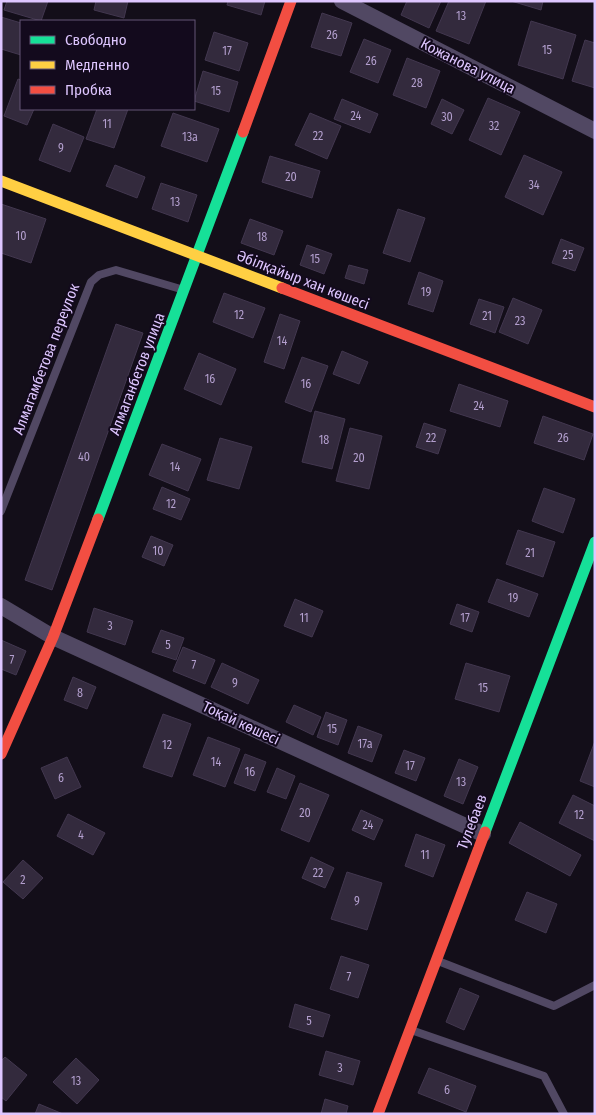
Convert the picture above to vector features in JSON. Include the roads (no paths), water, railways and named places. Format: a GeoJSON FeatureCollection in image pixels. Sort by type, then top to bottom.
{"type":"FeatureCollection","features":[{"type":"Feature","properties":{"kind":"street","name":"Алмаганбетов улица"},"geometry":{"type":"LineString","coordinates":[[1,754],[53,637],[198,256],[291,1]]}},
{"type":"Feature","properties":{"kind":"street","name":"Кожанова улица"},"geometry":{"type":"LineString","coordinates":[[342,1],[595,131]]}},
{"type":"Feature","properties":{"kind":"street","name":"Әбілқайыр хан көшесі"},"geometry":{"type":"LineString","coordinates":[[1,181],[595,407]]}},
{"type":"Feature","properties":{"kind":"street","name":"Тулебаев"},"geometry":{"type":"LineString","coordinates":[[378,1114],[595,542]]}},
{"type":"Feature","properties":{"kind":"street","name":"Тоқай көшесі"},"geometry":{"type":"LineString","coordinates":[[1,606],[53,637],[483,834]]}},
{"type":"Feature","properties":{"kind":"lane","name":"Алмагамбетова переулок"},"geometry":{"type":"LineString","coordinates":[[1,511],[91,282],[99,275],[116,270],[184,290]]}},
{"type":"Feature","properties":{"kind":"lane"},"geometry":{"type":"LineString","coordinates":[[436,960],[554,1006],[595,985]]}},
{"type":"Feature","properties":{"kind":"lane"},"geometry":{"type":"LineString","coordinates":[[410,1030],[544,1076],[564,1114]]}}]}
